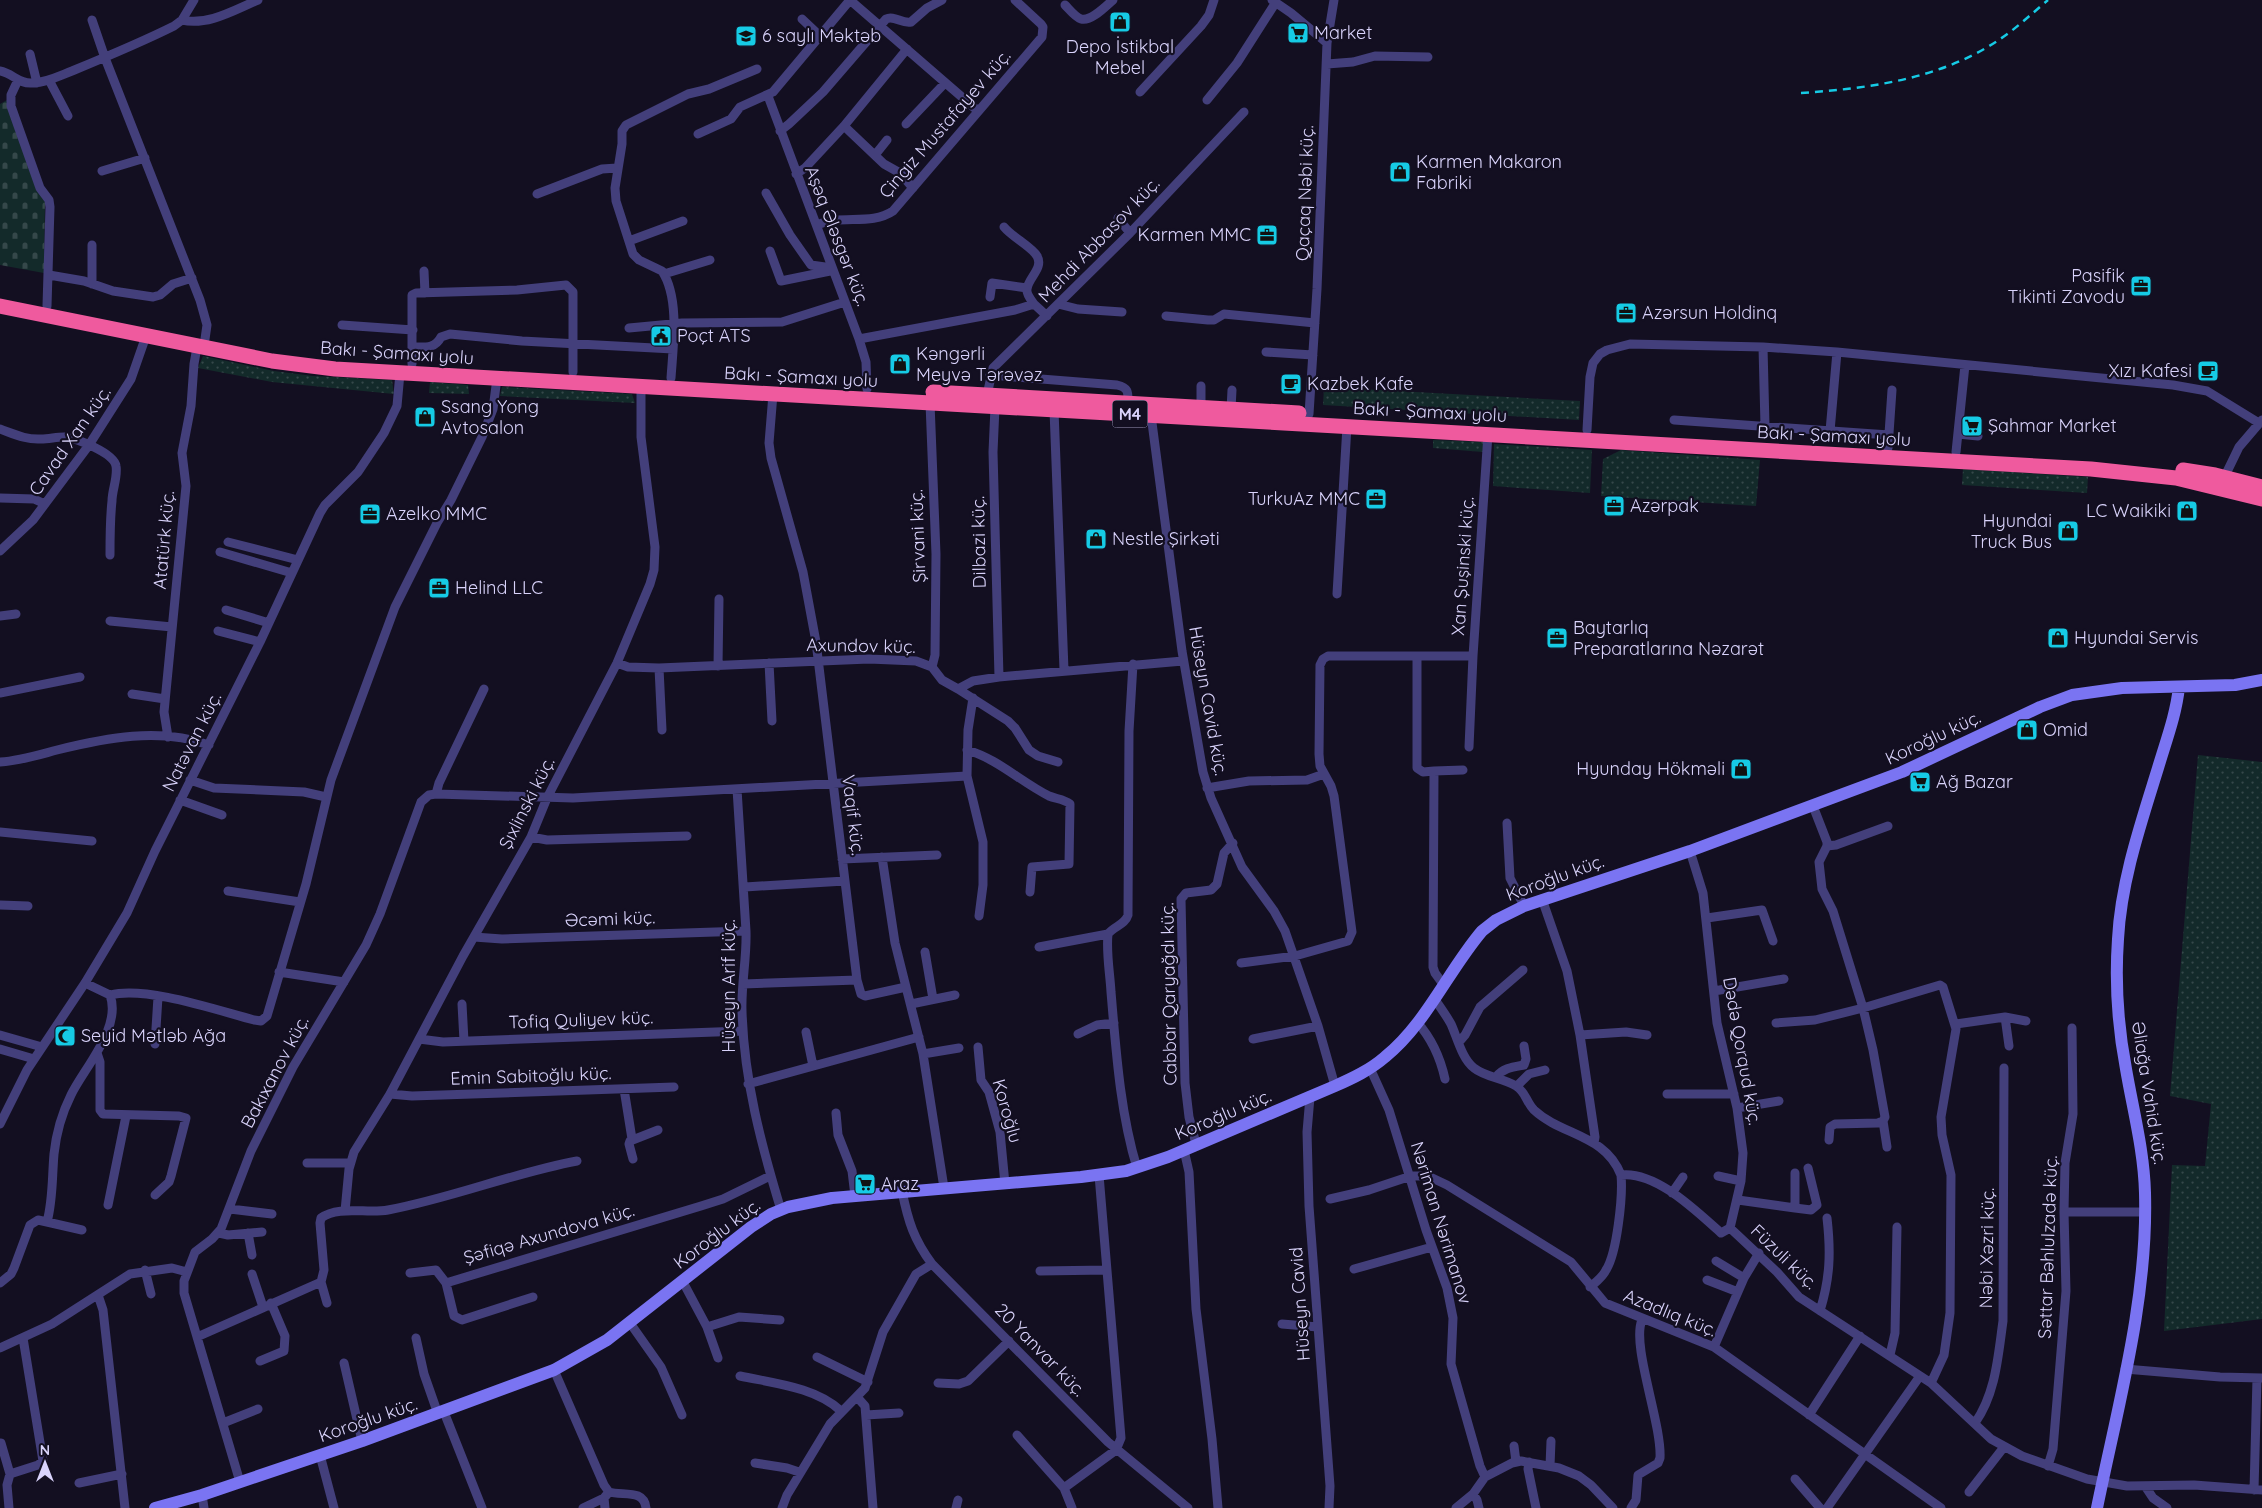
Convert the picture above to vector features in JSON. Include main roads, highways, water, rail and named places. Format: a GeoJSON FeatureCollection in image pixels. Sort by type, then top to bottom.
{"type":"FeatureCollection","features":[{"type":"Feature","properties":{"kind":"highway","name":"Bakı - Şamaxı yolu"},"geometry":{"type":"LineString","coordinates":[[1,306],[47,306],[311,367],[930,403],[991,401],[1128,403],[1587,430],[1889,441],[1956,452],[2122,462],[2178,469],[2262,487]]}},
{"type":"Feature","properties":{"kind":"highway","name":"Bakı - Şamaxı yolu"},"geometry":{"type":"LineString","coordinates":[[1,306],[146,336],[312,357],[867,389],[991,401],[1054,410],[2091,469],[2176,478],[2262,499]]}},
{"type":"Feature","properties":{"kind":"railway"},"geometry":{"type":"LineString","coordinates":[[1801,93],[1883,84],[1936,70],[1986,48],[2010,32],[2048,0]]}},
{"type":"Feature","properties":{"kind":"place","name":"Depo İstikbal Mebel"},"geometry":{"type":"Point","coordinates":[1120,22]}},
{"type":"Feature","properties":{"kind":"place","name":"Market"},"geometry":{"type":"Point","coordinates":[1298,33]}},
{"type":"Feature","properties":{"kind":"place","name":"6 saylı Məktəb"},"geometry":{"type":"Point","coordinates":[746,36]}},
{"type":"Feature","properties":{"kind":"place","name":"Karmen Makaron Fabriki"},"geometry":{"type":"Point","coordinates":[1400,172]}},
{"type":"Feature","properties":{"kind":"place","name":"Karmen MMC"},"geometry":{"type":"Point","coordinates":[1267,235]}},
{"type":"Feature","properties":{"kind":"place","name":"Pasifik Tikinti Zavodu"},"geometry":{"type":"Point","coordinates":[2141,286]}},
{"type":"Feature","properties":{"kind":"place","name":"Azərsun Holdinq"},"geometry":{"type":"Point","coordinates":[1626,313]}},
{"type":"Feature","properties":{"kind":"place","name":"Poçt ATS"},"geometry":{"type":"Point","coordinates":[661,336]}},
{"type":"Feature","properties":{"kind":"place","name":"Kəngərli Meyvə Tərəvəz"},"geometry":{"type":"Point","coordinates":[900,364]}},
{"type":"Feature","properties":{"kind":"place","name":"Xızı Kafesi"},"geometry":{"type":"Point","coordinates":[2208,371]}},
{"type":"Feature","properties":{"kind":"place","name":"Kazbek Kafe"},"geometry":{"type":"Point","coordinates":[1291,384]}},
{"type":"Feature","properties":{"kind":"place","name":"Ssang Yong Avtosalon"},"geometry":{"type":"Point","coordinates":[425,417]}},
{"type":"Feature","properties":{"kind":"place","name":"Şahmar Market"},"geometry":{"type":"Point","coordinates":[1972,426]}},
{"type":"Feature","properties":{"kind":"place","name":"TurkuAz MMC"},"geometry":{"type":"Point","coordinates":[1376,499]}},
{"type":"Feature","properties":{"kind":"place","name":"Azərpak"},"geometry":{"type":"Point","coordinates":[1614,506]}},
{"type":"Feature","properties":{"kind":"place","name":"LC Waikiki"},"geometry":{"type":"Point","coordinates":[2187,511]}},
{"type":"Feature","properties":{"kind":"place","name":"Azelko MMC"},"geometry":{"type":"Point","coordinates":[370,514]}},
{"type":"Feature","properties":{"kind":"place","name":"Hyundai Truck Bus"},"geometry":{"type":"Point","coordinates":[2068,531]}},
{"type":"Feature","properties":{"kind":"place","name":"Nestle Şirkəti"},"geometry":{"type":"Point","coordinates":[1096,539]}},
{"type":"Feature","properties":{"kind":"place","name":"Helind LLC"},"geometry":{"type":"Point","coordinates":[439,588]}},
{"type":"Feature","properties":{"kind":"place","name":"Baytarlıq Preparatlarına Nəzarət"},"geometry":{"type":"Point","coordinates":[1557,638]}},
{"type":"Feature","properties":{"kind":"place","name":"Hyundai Servis"},"geometry":{"type":"Point","coordinates":[2058,638]}},
{"type":"Feature","properties":{"kind":"place","name":"Omid"},"geometry":{"type":"Point","coordinates":[2027,730]}},
{"type":"Feature","properties":{"kind":"place","name":"Hyunday Hökməli"},"geometry":{"type":"Point","coordinates":[1741,769]}},
{"type":"Feature","properties":{"kind":"place","name":"Ağ Bazar"},"geometry":{"type":"Point","coordinates":[1920,782]}},
{"type":"Feature","properties":{"kind":"place","name":"Seyid Mətləb Ağa"},"geometry":{"type":"Point","coordinates":[65,1036]}},
{"type":"Feature","properties":{"kind":"place","name":"Araz"},"geometry":{"type":"Point","coordinates":[865,1184]}}]}
